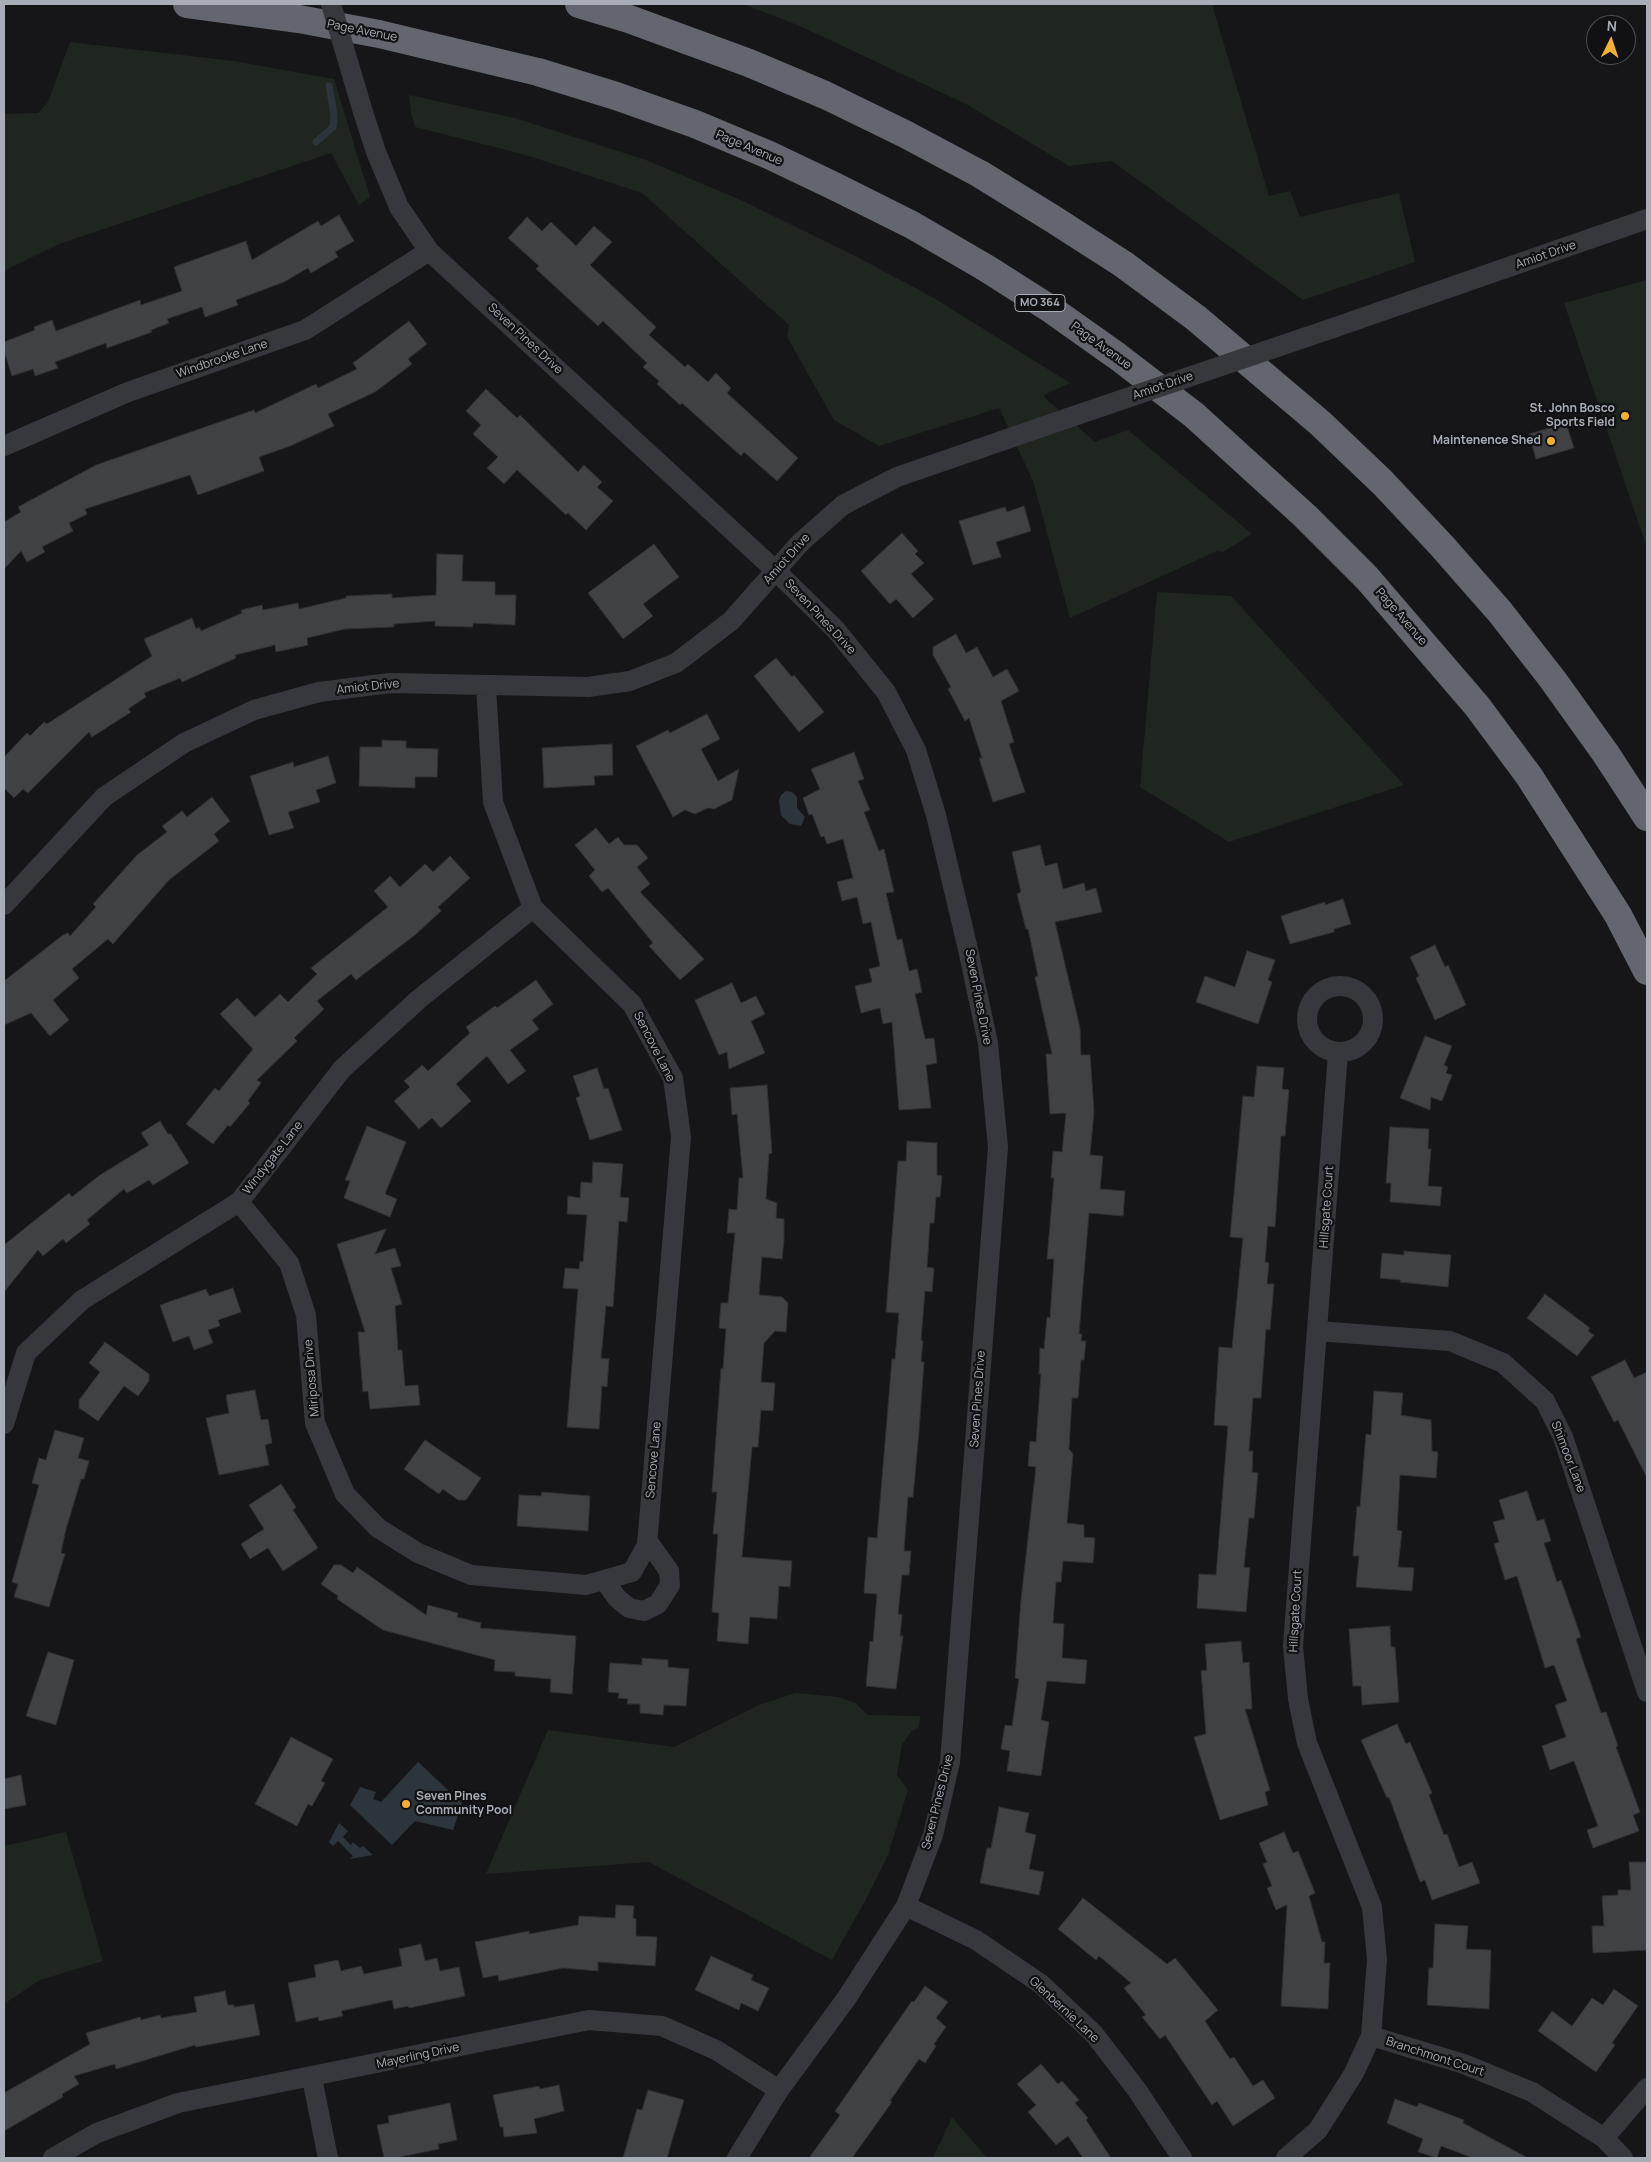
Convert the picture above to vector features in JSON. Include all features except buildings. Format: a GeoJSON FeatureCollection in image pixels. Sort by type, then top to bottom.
{"type":"FeatureCollection","features":[{"type":"Feature","properties":{"kind":"highway","name":"Page Avenue"},"geometry":{"type":"LineString","coordinates":[[187,4],[379,34],[521,68],[616,96],[695,124],[769,155],[834,186],[912,225],[986,268],[1052,310],[1194,415],[1286,497],[1367,578],[1477,706],[1529,776],[1618,915],[1647,971]]}},
{"type":"Feature","properties":{"kind":"highway"},"geometry":{"type":"LineString","coordinates":[[579,4],[629,19],[749,63],[825,95],[905,134],[980,174],[1054,219],[1123,264],[1196,318],[1320,423],[1383,483],[1442,546],[1500,612],[1552,680],[1606,754],[1647,817]]}},
{"type":"Feature","properties":{"kind":"street","name":"Seven Pines Drive"},"geometry":{"type":"LineString","coordinates":[[331,4],[376,152],[399,207],[429,251],[776,571],[836,630],[886,692],[916,750],[936,815],[988,1043],[997,1137],[950,1762],[933,1835],[906,1906],[846,1999],[779,2090],[737,2158]]}},
{"type":"Feature","properties":{"kind":"street","name":"Amiot Drive"},"geometry":{"type":"LineString","coordinates":[[4,905],[104,797],[184,743],[254,710],[319,692],[390,683],[588,687],[630,681],[676,663],[731,621],[800,543],[843,504],[897,477],[1647,219]]}},
{"type":"Feature","properties":{"kind":"street","name":"Windbrooke Lane"},"geometry":{"type":"LineString","coordinates":[[4,446],[128,392],[304,330],[429,251]]}},
{"type":"Feature","properties":{"kind":"street","name":"Sencove Lane"},"geometry":{"type":"LineString","coordinates":[[486,686],[493,802],[533,908],[632,1004],[673,1078],[681,1137],[647,1545],[632,1572]]}},
{"type":"Feature","properties":{"kind":"street","name":"Windygate Lane"},"geometry":{"type":"LineString","coordinates":[[4,1424],[26,1352],[82,1300],[239,1202],[342,1070],[419,999],[533,908]]}},
{"type":"Feature","properties":{"kind":"street","name":"Hillsgate Court"},"geometry":{"type":"LineString","coordinates":[[1286,2158],[1318,2130],[1354,2073],[1371,2036],[1377,1960],[1372,1907],[1307,1743],[1298,1699],[1293,1646],[1338,1053]]}},
{"type":"Feature","properties":{"kind":"street","name":"Miriposa Drive"},"geometry":{"type":"LineString","coordinates":[[239,1202],[289,1263],[306,1315],[315,1423],[345,1494],[378,1528],[418,1552],[471,1575],[586,1585],[632,1572]]}},
{"type":"Feature","properties":{"kind":"street","name":"Shimoor Lane"},"geometry":{"type":"LineString","coordinates":[[1317,1331],[1450,1341],[1503,1363],[1544,1401],[1563,1437],[1647,1692]]}},
{"type":"Feature","properties":{"kind":"street"},"geometry":{"type":"LineString","coordinates":[[604,1580],[617,1598],[629,1608],[644,1611],[658,1604],[670,1586],[669,1571],[647,1540]]}},
{"type":"Feature","properties":{"kind":"street","name":"Glenbernie Lane"},"geometry":{"type":"LineString","coordinates":[[906,1906],[976,1940],[1041,1984],[1094,2034],[1137,2090],[1182,2158]]}},
{"type":"Feature","properties":{"kind":"street","name":"Mayerling Drive"},"geometry":{"type":"LineString","coordinates":[[53,2158],[97,2133],[178,2103],[312,2078],[589,2020],[662,2026],[716,2050],[779,2090]]}},
{"type":"Feature","properties":{"kind":"street","name":"Branchmont Court"},"geometry":{"type":"LineString","coordinates":[[1371,2036],[1464,2064],[1532,2092],[1604,2138],[1623,2158]]}},
{"type":"Feature","properties":{"kind":"street"},"geometry":{"type":"LineString","coordinates":[[312,2078],[328,2158]]}},
{"type":"Feature","properties":{"kind":"street"},"geometry":{"type":"LineString","coordinates":[[1604,2138],[1647,2088]]}},
{"type":"Feature","properties":{"kind":"shaded area"},"geometry":{"type":"Polygon","coordinates":[[[743,4],[1212,4],[1269,196],[1290,191],[1300,217],[1399,193],[1415,262],[1303,300],[1112,161],[1069,166],[966,104],[800,26],[743,4]]]}},
{"type":"Feature","properties":{"kind":"shaded area"},"geometry":{"type":"Polygon","coordinates":[[[70,42],[234,61],[334,79],[370,197],[359,205],[331,153],[59,244],[4,271],[4,114],[38,113],[48,102],[70,42]]]}},
{"type":"Feature","properties":{"kind":"shaded area"},"geometry":{"type":"Polygon","coordinates":[[[409,95],[515,118],[646,160],[743,201],[857,257],[934,298],[1070,383],[1044,395],[1045,398],[1095,442],[1128,430],[1252,534],[1223,552],[1217,551],[1070,618],[1033,481],[999,408],[879,446],[834,420],[787,337],[789,325],[642,193],[526,155],[415,127],[409,95]]]}},
{"type":"Feature","properties":{"kind":"shaded area","name":"St. John Bosco Sports Field"},"geometry":{"type":"Polygon","coordinates":[[[1647,280],[1647,544],[1564,303],[1647,280]]]}},
{"type":"Feature","properties":{"kind":"shaded area"},"geometry":{"type":"Polygon","coordinates":[[[1157,592],[1231,596],[1404,785],[1229,842],[1140,787],[1157,592]]]}},
{"type":"Feature","properties":{"kind":"shaded area"},"geometry":{"type":"Polygon","coordinates":[[[786,791],[792,792],[797,797],[797,808],[805,817],[801,826],[790,824],[781,815],[779,800],[786,791]]]}},
{"type":"Feature","properties":{"kind":"shaded area"},"geometry":{"type":"Polygon","coordinates":[[[796,1693],[838,1697],[856,1703],[867,1715],[920,1716],[919,1727],[911,1732],[902,1744],[897,1775],[908,1790],[888,1855],[832,1960],[649,1862],[486,1874],[548,1730],[674,1747],[761,1704],[796,1693]]]}},
{"type":"Feature","properties":{"kind":"shaded area","name":"Seven Pines Community Pool"},"geometry":{"type":"Polygon","coordinates":[[[418,1762],[462,1803],[453,1830],[415,1821],[392,1845],[350,1805],[360,1787],[376,1792],[373,1799],[381,1802],[418,1762]]]}},
{"type":"Feature","properties":{"kind":"shaded area"},"geometry":{"type":"Polygon","coordinates":[[[339,1823],[348,1831],[343,1837],[351,1845],[353,1842],[360,1848],[363,1846],[373,1855],[350,1859],[353,1856],[338,1841],[333,1846],[329,1842],[339,1823]]]}},
{"type":"Feature","properties":{"kind":"shaded area"},"geometry":{"type":"Polygon","coordinates":[[[66,1832],[103,1961],[40,1980],[4,2004],[4,1846],[66,1832]]]}},
{"type":"Feature","properties":{"kind":"shaded area"},"geometry":{"type":"Polygon","coordinates":[[[952,2117],[987,2158],[933,2158],[952,2117]]]}},
{"type":"Feature","properties":{"kind":"waterway"},"geometry":{"type":"LineString","coordinates":[[316,142],[333,127],[334,114],[329,86]]}},
{"type":"Feature","properties":{"kind":"place","name":"St. John Bosco Sports Field"},"geometry":{"type":"Point","coordinates":[1625,416]}},
{"type":"Feature","properties":{"kind":"place","name":"Maintenence Shed"},"geometry":{"type":"Point","coordinates":[1551,441]}},
{"type":"Feature","properties":{"kind":"place","name":"Seven Pines Community Pool"},"geometry":{"type":"Point","coordinates":[406,1804]}}]}
